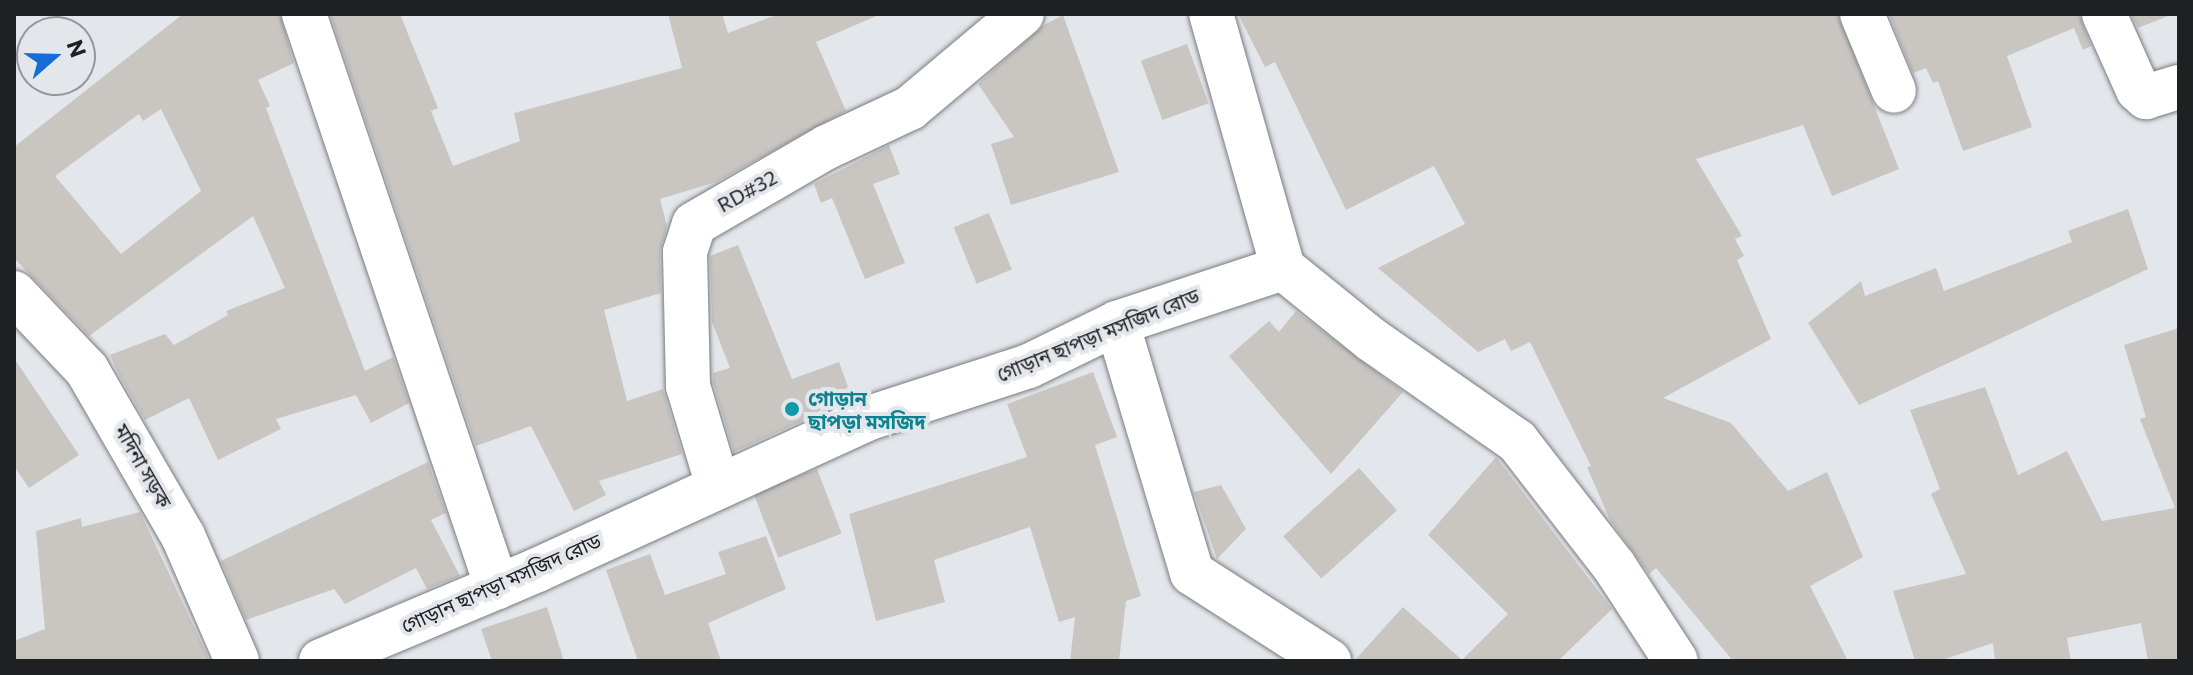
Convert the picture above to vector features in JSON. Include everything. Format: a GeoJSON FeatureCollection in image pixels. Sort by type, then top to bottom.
{"type":"FeatureCollection","features":[{"type":"Feature","properties":{"kind":"street"},"geometry":{"type":"LineString","coordinates":[[304,14],[497,587]]}},
{"type":"Feature","properties":{"kind":"street","name":"RD#32"},"geometry":{"type":"LineString","coordinates":[[718,486],[688,386],[685,252],[694,224],[827,147],[910,108],[1022,14]]}},
{"type":"Feature","properties":{"kind":"street"},"geometry":{"type":"LineString","coordinates":[[1211,14],[1283,268],[1372,340],[1517,441],[1614,566],[1676,661]]}},
{"type":"Feature","properties":{"kind":"street"},"geometry":{"type":"LineString","coordinates":[[1862,14],[1894,91]]}},
{"type":"Feature","properties":{"kind":"street"},"geometry":{"type":"LineString","coordinates":[[2104,14],[2138,90],[2146,97],[2179,87]]}},
{"type":"Feature","properties":{"kind":"street","name":"গোড়ান ছাপড়া মসজিদ রোড"},"geometry":{"type":"LineString","coordinates":[[321,661],[497,587],[869,418],[1029,366],[1117,323],[1283,268]]}},
{"type":"Feature","properties":{"kind":"street","name":"মদিনা সড়ক"},"geometry":{"type":"LineString","coordinates":[[14,293],[87,370],[183,536],[237,661]]}},
{"type":"Feature","properties":{"kind":"street"},"geometry":{"type":"LineString","coordinates":[[1117,323],[1192,573],[1329,661]]}},
{"type":"Feature","properties":{"kind":"building"},"geometry":{"type":"Polygon","coordinates":[[[183,14],[280,14],[294,63],[258,80],[270,106],[266,108],[365,371],[393,357],[409,403],[371,423],[356,395],[276,419],[281,429],[218,460],[189,398],[145,420],[110,355],[165,334],[174,345],[228,315],[226,311],[285,288],[253,216],[89,336],[14,258],[14,147],[79,96],[96,96],[96,82],[183,14]],[[161,109],[143,121],[139,114],[55,176],[121,254],[201,191],[161,109]]]}},
{"type":"Feature","properties":{"kind":"building"},"geometry":{"type":"Polygon","coordinates":[[[330,14],[400,14],[438,108],[431,111],[453,166],[520,141],[514,113],[682,68],[668,14],[722,14],[728,33],[779,14],[881,14],[816,42],[846,111],[716,182],[660,199],[667,226],[660,252],[661,293],[604,310],[627,401],[663,389],[682,454],[599,481],[606,495],[574,511],[531,426],[476,446],[330,14]]]}},
{"type":"Feature","properties":{"kind":"building"},"geometry":{"type":"Polygon","coordinates":[[[1238,14],[1838,14],[1899,169],[1832,196],[1803,125],[1696,159],[1742,236],[1735,239],[1744,256],[1737,260],[1771,339],[1663,398],[1731,423],[1788,491],[1827,472],[1863,557],[1810,586],[1848,661],[1733,661],[1656,568],[1649,574],[1610,520],[1587,467],[1591,466],[1530,342],[1511,351],[1505,339],[1478,352],[1378,268],[1465,224],[1434,166],[1346,210],[1275,62],[1265,67],[1238,14]]]}},
{"type":"Feature","properties":{"kind":"building"},"geometry":{"type":"Polygon","coordinates":[[[1889,14],[2079,14],[2091,46],[2083,50],[2074,28],[2007,56],[2032,127],[1963,151],[1938,81],[1933,83],[1926,68],[1913,73],[1889,14]]]}},
{"type":"Feature","properties":{"kind":"building"},"geometry":{"type":"Polygon","coordinates":[[[2131,14],[2168,14],[2168,16],[2138,28],[2131,14]]]}},
{"type":"Feature","properties":{"kind":"building"},"geometry":{"type":"Polygon","coordinates":[[[1063,15],[1119,172],[1011,205],[991,144],[1014,137],[978,84],[1044,25],[1063,15]]]}},
{"type":"Feature","properties":{"kind":"building"},"geometry":{"type":"Polygon","coordinates":[[[1187,44],[1209,103],[1163,120],[1141,61],[1187,44]]]}},
{"type":"Feature","properties":{"kind":"building"},"geometry":{"type":"Polygon","coordinates":[[[889,145],[900,174],[873,184],[905,263],[865,279],[832,198],[821,203],[814,184],[889,145]]]}},
{"type":"Feature","properties":{"kind":"building"},"geometry":{"type":"Polygon","coordinates":[[[2128,209],[2148,269],[1859,405],[1808,323],[1861,281],[1865,296],[1936,268],[1944,291],[2072,242],[2068,231],[2128,209]]]}},
{"type":"Feature","properties":{"kind":"building"},"geometry":{"type":"Polygon","coordinates":[[[989,213],[1012,270],[977,284],[954,227],[989,213]]]}},
{"type":"Feature","properties":{"kind":"building"},"geometry":{"type":"Polygon","coordinates":[[[738,245],[792,379],[839,362],[852,398],[734,452],[713,382],[713,373],[730,368],[712,322],[710,256],[738,245]]]}},
{"type":"Feature","properties":{"kind":"building"},"geometry":{"type":"Polygon","coordinates":[[[1296,311],[1403,392],[1331,474],[1229,356],[1269,321],[1279,332],[1296,311]]]}},
{"type":"Feature","properties":{"kind":"building"},"geometry":{"type":"Polygon","coordinates":[[[2179,328],[2179,661],[2148,661],[2141,623],[2067,638],[2071,661],[1995,661],[1993,643],[1939,661],[1915,661],[1893,591],[1966,574],[1931,494],[1940,489],[1910,410],[1985,387],[2018,475],[2067,451],[2102,521],[2175,508],[2140,419],[2146,417],[2124,345],[2179,328]]]}},
{"type":"Feature","properties":{"kind":"building"},"geometry":{"type":"Polygon","coordinates":[[[14,358],[79,455],[29,488],[14,466],[14,358]]]}},
{"type":"Feature","properties":{"kind":"building"},"geometry":{"type":"Polygon","coordinates":[[[1093,372],[1117,437],[1095,445],[1141,596],[1126,601],[1119,661],[1070,661],[1075,617],[1059,622],[1030,527],[934,560],[945,602],[876,621],[849,514],[1027,457],[1007,404],[1093,372]]]}},
{"type":"Feature","properties":{"kind":"building"},"geometry":{"type":"Polygon","coordinates":[[[1496,457],[1612,609],[1558,661],[1354,661],[1403,607],[1462,660],[1508,614],[1428,535],[1496,457]]]}},
{"type":"Feature","properties":{"kind":"building"},"geometry":{"type":"Polygon","coordinates":[[[428,462],[446,513],[431,520],[460,576],[427,589],[416,568],[345,604],[334,589],[246,620],[221,561],[428,462]]]}},
{"type":"Feature","properties":{"kind":"building"},"geometry":{"type":"Polygon","coordinates":[[[1359,468],[1397,510],[1321,579],[1283,536],[1359,468]]]}},
{"type":"Feature","properties":{"kind":"building"},"geometry":{"type":"Polygon","coordinates":[[[817,469],[842,533],[778,558],[754,493],[817,469]]]}},
{"type":"Feature","properties":{"kind":"building"},"geometry":{"type":"Polygon","coordinates":[[[1221,485],[1246,529],[1217,559],[1194,492],[1221,485]]]}},
{"type":"Feature","properties":{"kind":"building"},"geometry":{"type":"Polygon","coordinates":[[[140,512],[210,661],[14,661],[14,641],[45,629],[36,531],[81,518],[82,527],[140,512]]]}},
{"type":"Feature","properties":{"kind":"building"},"geometry":{"type":"Polygon","coordinates":[[[766,536],[786,589],[708,623],[721,661],[638,661],[606,570],[650,554],[665,595],[726,574],[718,552],[766,536]]]}},
{"type":"Feature","properties":{"kind":"building"},"geometry":{"type":"Polygon","coordinates":[[[547,607],[564,661],[492,661],[481,629],[547,607]]]}},
{"type":"Feature","properties":{"kind":"place","name":"গোড়ান ছাপড়া মসজিদ"},"geometry":{"type":"Point","coordinates":[792,409]}}]}
